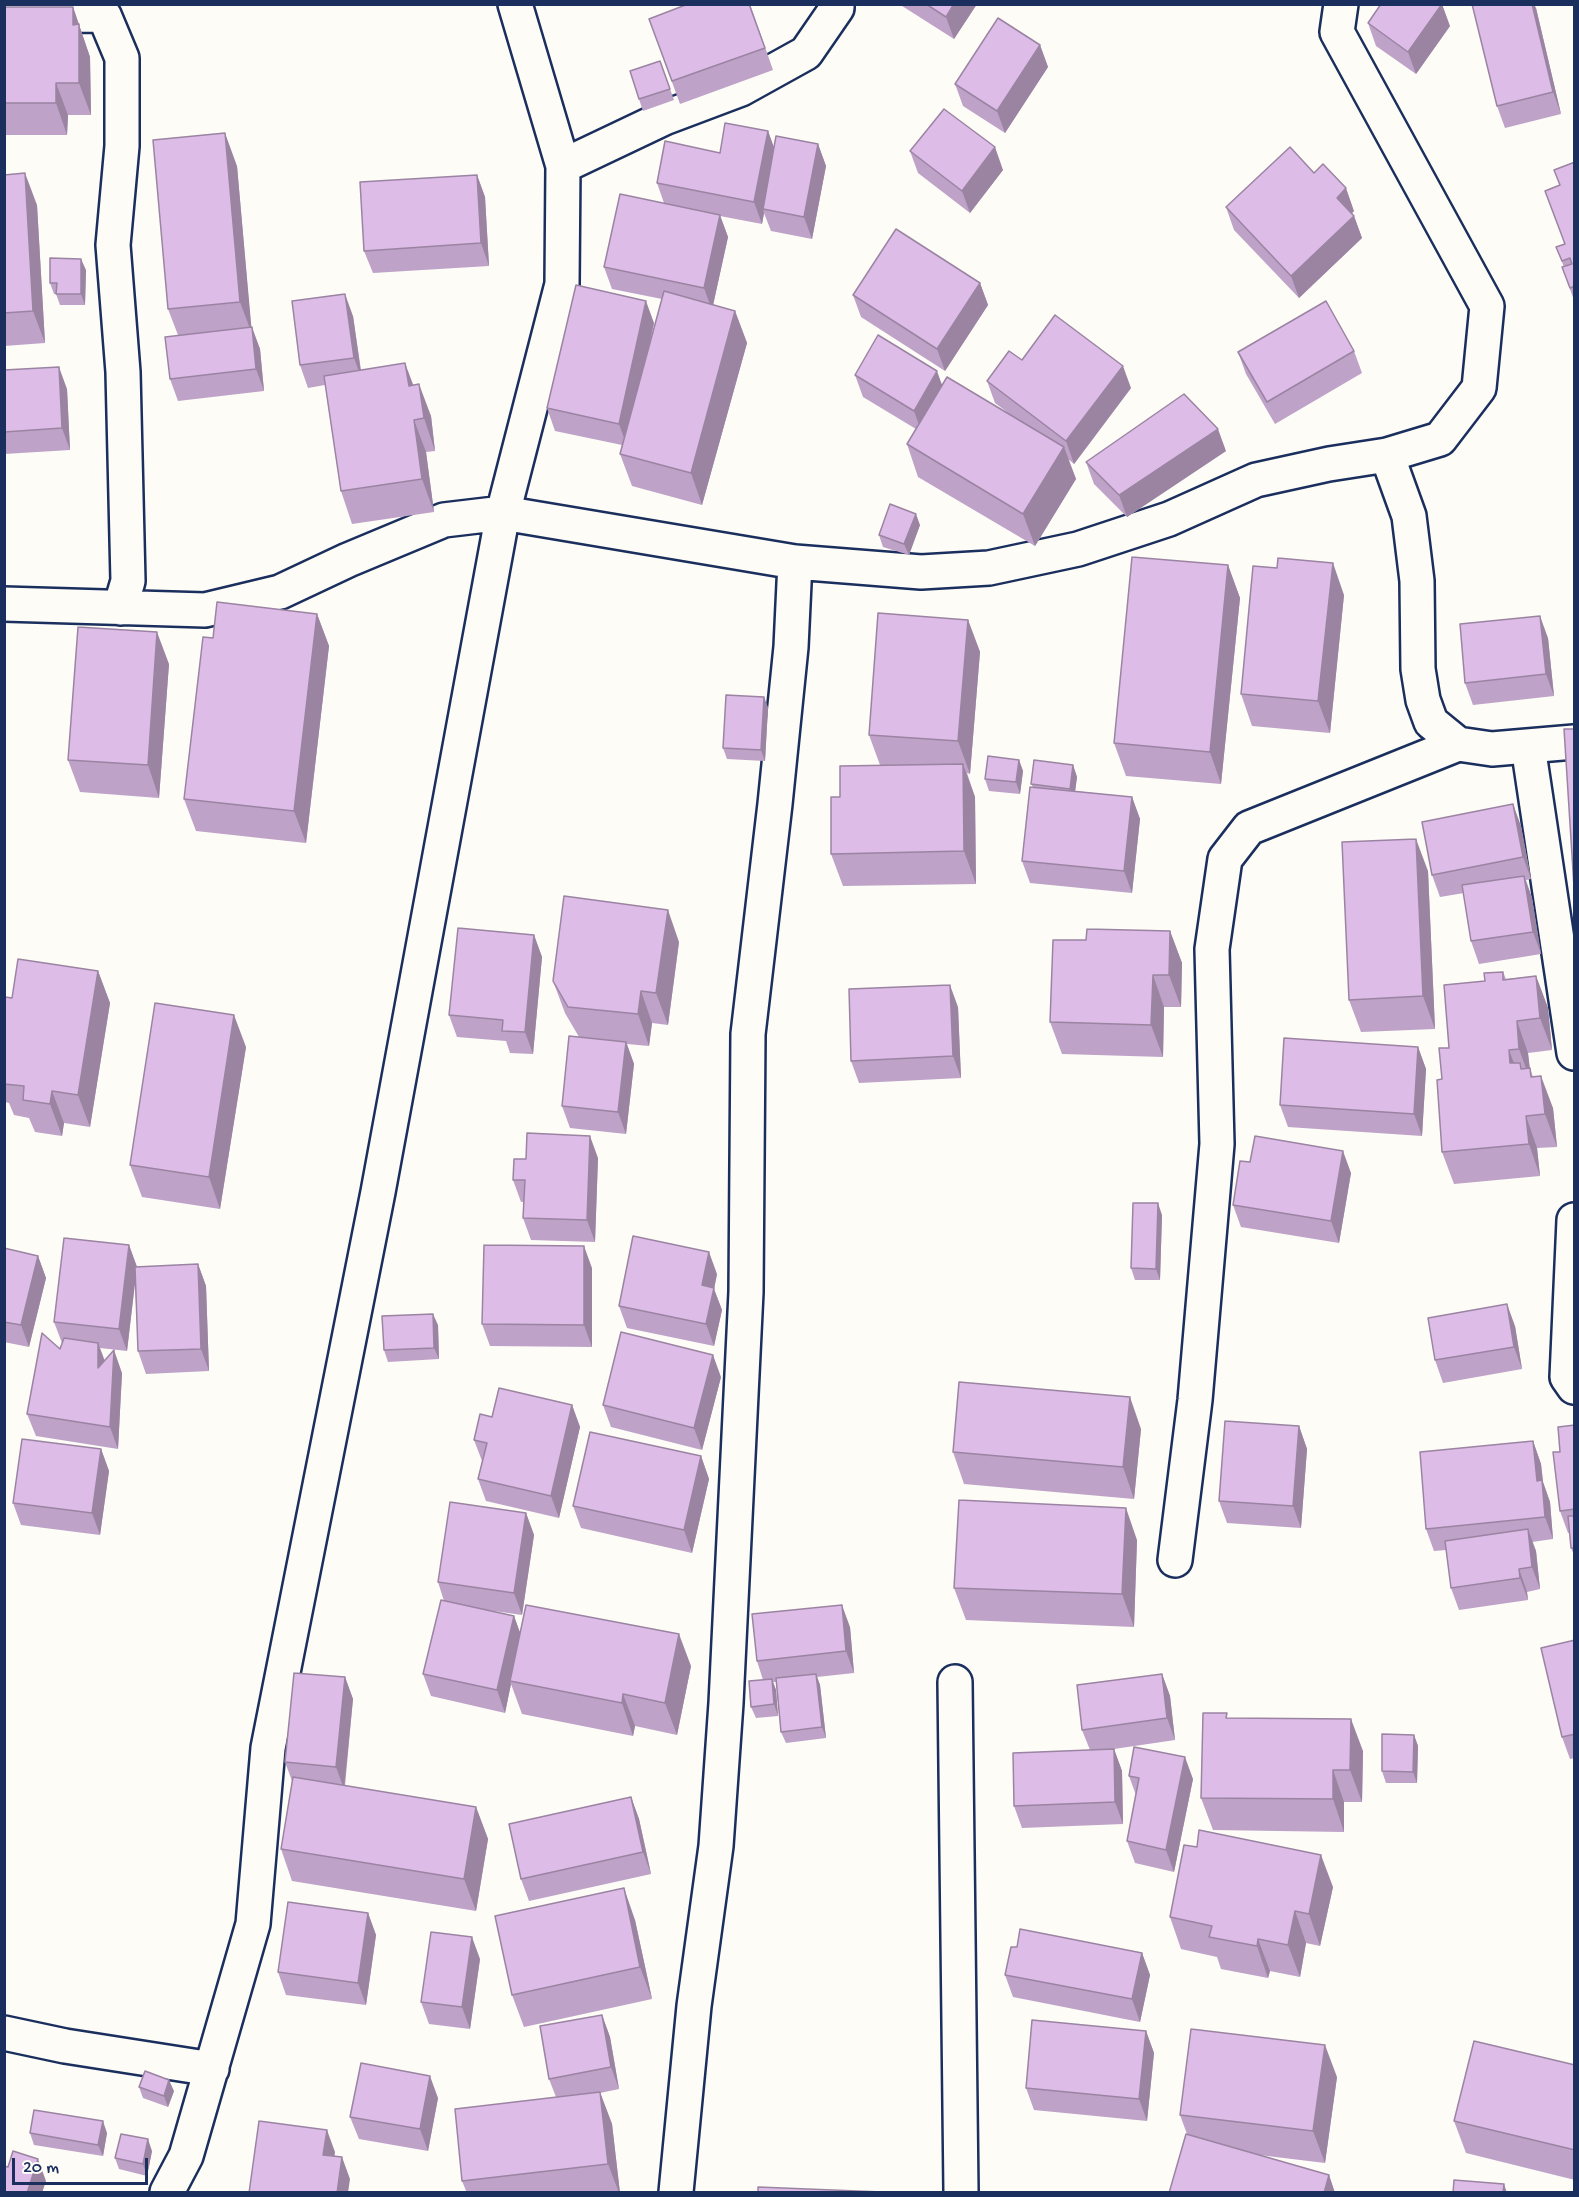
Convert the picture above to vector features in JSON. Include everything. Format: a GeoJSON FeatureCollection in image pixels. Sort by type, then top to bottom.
{"type":"FeatureCollection","features":[{"type":"Feature","properties":{"kind":"street"},"geometry":{"type":"LineString","coordinates":[[167,2193],[186,2156],[254,1924],[268,1748],[378,1192],[503,513],[562,284],[563,166],[516,4]]}},
{"type":"Feature","properties":{"kind":"street"},"geometry":{"type":"LineString","coordinates":[[563,166],[664,118],[741,89],[806,53],[837,8],[837,4]]}},
{"type":"Feature","properties":{"kind":"street"},"geometry":{"type":"LineString","coordinates":[[4,604],[205,610],[280,592],[359,555],[444,520],[503,513],[795,562],[921,572],[989,568],[1090,545],[1169,519],[1256,480],[1329,464],[1387,455],[1440,439],[1479,388],[1486,306],[1337,32],[1341,4]]}},
{"type":"Feature","properties":{"kind":"street"},"geometry":{"type":"LineString","coordinates":[[4,16],[104,15],[122,58],[122,146],[113,245],[123,372],[128,570],[128,581],[120,608]]}},
{"type":"Feature","properties":{"kind":"street"},"geometry":{"type":"LineString","coordinates":[[1387,455],[1409,516],[1417,581],[1418,669],[1423,699],[1431,722],[1458,744]]}},
{"type":"Feature","properties":{"kind":"street"},"geometry":{"type":"LineString","coordinates":[[676,2193],[694,2006],[717,1834],[726,1703],[746,1292],[748,1035],[780,759],[791,647],[795,562]]}},
{"type":"Feature","properties":{"kind":"street"},"geometry":{"type":"LineString","coordinates":[[1175,1560],[1195,1400],[1217,1144],[1212,949],[1225,859],[1249,828],[1458,744],[1492,749],[1575,742]]}},
{"type":"Feature","properties":{"kind":"street"},"geometry":{"type":"LineString","coordinates":[[1528,746],[1575,1053]]}},
{"type":"Feature","properties":{"kind":"street"},"geometry":{"type":"LineString","coordinates":[[1575,1220],[1567,1377],[1575,1387]]}},
{"type":"Feature","properties":{"kind":"street"},"geometry":{"type":"LineString","coordinates":[[955,1682],[961,2193]]}},
{"type":"Feature","properties":{"kind":"street"},"geometry":{"type":"LineString","coordinates":[[4,2033],[65,2046],[212,2069]]}},
{"type":"Feature","properties":{"kind":"building"},"geometry":{"type":"Polygon","coordinates":[[[688,4],[749,4],[765,48],[672,81],[649,19],[688,4]]]}},
{"type":"Feature","properties":{"kind":"building"},"geometry":{"type":"Polygon","coordinates":[[[926,4],[954,4],[946,17],[926,4]]]}},
{"type":"Feature","properties":{"kind":"building"},"geometry":{"type":"Polygon","coordinates":[[[1381,4],[1442,4],[1408,52],[1368,23],[1381,4]]]}},
{"type":"Feature","properties":{"kind":"building"},"geometry":{"type":"Polygon","coordinates":[[[1472,4],[1532,4],[1553,92],[1497,106],[1472,4]]]}},
{"type":"Feature","properties":{"kind":"building"},"geometry":{"type":"Polygon","coordinates":[[[4,7],[73,7],[73,25],[79,24],[79,83],[56,83],[56,103],[4,103],[4,7]]]}},
{"type":"Feature","properties":{"kind":"building"},"geometry":{"type":"Polygon","coordinates":[[[998,18],[1040,45],[997,111],[955,84],[998,18]]]}},
{"type":"Feature","properties":{"kind":"building"},"geometry":{"type":"Polygon","coordinates":[[[660,61],[670,89],[639,99],[630,71],[660,61]]]}},
{"type":"Feature","properties":{"kind":"building"},"geometry":{"type":"Polygon","coordinates":[[[944,109],[995,147],[962,191],[910,151],[944,109]]]}},
{"type":"Feature","properties":{"kind":"building"},"geometry":{"type":"Polygon","coordinates":[[[725,123],[768,131],[754,202],[657,183],[665,141],[720,153],[725,123]]]}},
{"type":"Feature","properties":{"kind":"building"},"geometry":{"type":"Polygon","coordinates":[[[225,133],[240,302],[168,309],[153,140],[225,133]]]}},
{"type":"Feature","properties":{"kind":"building"},"geometry":{"type":"Polygon","coordinates":[[[776,136],[818,144],[804,217],[763,209],[776,136]]]}},
{"type":"Feature","properties":{"kind":"building"},"geometry":{"type":"Polygon","coordinates":[[[1290,147],[1314,173],[1323,164],[1346,188],[1337,198],[1354,216],[1291,276],[1226,207],[1290,147]]]}},
{"type":"Feature","properties":{"kind":"building"},"geometry":{"type":"Polygon","coordinates":[[[1575,162],[1575,286],[1570,288],[1562,267],[1572,264],[1570,258],[1562,261],[1556,247],[1565,244],[1545,191],[1560,185],[1554,170],[1575,162]]]}},
{"type":"Feature","properties":{"kind":"building"},"geometry":{"type":"Polygon","coordinates":[[[25,173],[33,311],[4,313],[4,175],[25,173]]]}},
{"type":"Feature","properties":{"kind":"building"},"geometry":{"type":"Polygon","coordinates":[[[477,175],[481,243],[364,251],[360,182],[477,175]]]}},
{"type":"Feature","properties":{"kind":"building"},"geometry":{"type":"Polygon","coordinates":[[[620,194],[720,215],[704,288],[604,267],[620,194]]]}},
{"type":"Feature","properties":{"kind":"building"},"geometry":{"type":"Polygon","coordinates":[[[896,229],[980,283],[937,349],[853,295],[896,229]]]}},
{"type":"Feature","properties":{"kind":"building"},"geometry":{"type":"Polygon","coordinates":[[[50,258],[81,259],[81,294],[56,294],[57,283],[50,283],[50,258]]]}},
{"type":"Feature","properties":{"kind":"building"},"geometry":{"type":"Polygon","coordinates":[[[576,285],[646,301],[619,424],[547,408],[576,285]]]}},
{"type":"Feature","properties":{"kind":"building"},"geometry":{"type":"Polygon","coordinates":[[[664,291],[735,311],[691,473],[620,454],[664,291]]]}},
{"type":"Feature","properties":{"kind":"building"},"geometry":{"type":"Polygon","coordinates":[[[345,294],[354,358],[300,365],[292,301],[345,294]]]}},
{"type":"Feature","properties":{"kind":"building"},"geometry":{"type":"Polygon","coordinates":[[[1326,301],[1354,351],[1267,402],[1238,352],[1326,301]]]}},
{"type":"Feature","properties":{"kind":"building"},"geometry":{"type":"Polygon","coordinates":[[[1055,315],[1123,366],[1066,441],[987,381],[1009,351],[1022,360],[1055,315]]]}},
{"type":"Feature","properties":{"kind":"building"},"geometry":{"type":"Polygon","coordinates":[[[252,327],[256,369],[170,379],[165,337],[252,327]]]}},
{"type":"Feature","properties":{"kind":"building"},"geometry":{"type":"Polygon","coordinates":[[[878,335],[937,371],[914,411],[855,375],[878,335]]]}},
{"type":"Feature","properties":{"kind":"building"},"geometry":{"type":"Polygon","coordinates":[[[405,363],[409,386],[419,384],[424,418],[414,420],[422,479],[341,491],[324,376],[405,363]]]}},
{"type":"Feature","properties":{"kind":"building"},"geometry":{"type":"Polygon","coordinates":[[[59,367],[62,428],[4,432],[4,370],[59,367]]]}},
{"type":"Feature","properties":{"kind":"building"},"geometry":{"type":"Polygon","coordinates":[[[947,377],[1064,447],[1023,514],[907,444],[947,377]]]}},
{"type":"Feature","properties":{"kind":"building"},"geometry":{"type":"Polygon","coordinates":[[[1184,394],[1218,429],[1119,495],[1086,462],[1184,394]]]}},
{"type":"Feature","properties":{"kind":"building"},"geometry":{"type":"Polygon","coordinates":[[[890,504],[916,514],[904,544],[879,535],[890,504]]]}},
{"type":"Feature","properties":{"kind":"building"},"geometry":{"type":"Polygon","coordinates":[[[1132,557],[1228,565],[1210,752],[1114,743],[1132,557]]]}},
{"type":"Feature","properties":{"kind":"building"},"geometry":{"type":"Polygon","coordinates":[[[1278,558],[1333,563],[1318,701],[1241,694],[1253,566],[1277,568],[1278,558]]]}},
{"type":"Feature","properties":{"kind":"building"},"geometry":{"type":"Polygon","coordinates":[[[217,602],[317,614],[294,811],[184,799],[203,637],[213,638],[217,602]]]}},
{"type":"Feature","properties":{"kind":"building"},"geometry":{"type":"Polygon","coordinates":[[[878,613],[968,620],[958,741],[869,735],[878,613]]]}},
{"type":"Feature","properties":{"kind":"building"},"geometry":{"type":"Polygon","coordinates":[[[1540,616],[1546,674],[1465,683],[1460,624],[1540,616]]]}},
{"type":"Feature","properties":{"kind":"building"},"geometry":{"type":"Polygon","coordinates":[[[78,627],[157,632],[148,765],[68,760],[78,627]]]}},
{"type":"Feature","properties":{"kind":"building"},"geometry":{"type":"Polygon","coordinates":[[[726,695],[764,697],[761,750],[723,748],[726,695]]]}},
{"type":"Feature","properties":{"kind":"building"},"geometry":{"type":"Polygon","coordinates":[[[1564,729],[1575,729],[1575,887],[1574,887],[1564,729]]]}},
{"type":"Feature","properties":{"kind":"building"},"geometry":{"type":"Polygon","coordinates":[[[988,756],[1019,760],[1016,782],[985,779],[988,756]]]}},
{"type":"Feature","properties":{"kind":"building"},"geometry":{"type":"Polygon","coordinates":[[[1034,760],[1073,765],[1070,789],[1031,784],[1034,760]]]}},
{"type":"Feature","properties":{"kind":"building"},"geometry":{"type":"Polygon","coordinates":[[[963,764],[964,851],[831,854],[831,797],[840,797],[840,766],[963,764]]]}},
{"type":"Feature","properties":{"kind":"building"},"geometry":{"type":"Polygon","coordinates":[[[1030,787],[1132,797],[1124,871],[1022,861],[1030,787]]]}},
{"type":"Feature","properties":{"kind":"building"},"geometry":{"type":"Polygon","coordinates":[[[1513,804],[1523,857],[1432,875],[1422,822],[1513,804]]]}},
{"type":"Feature","properties":{"kind":"building"},"geometry":{"type":"Polygon","coordinates":[[[1416,839],[1423,996],[1349,1000],[1342,842],[1416,839]]]}},
{"type":"Feature","properties":{"kind":"building"},"geometry":{"type":"Polygon","coordinates":[[[1524,876],[1533,932],[1471,941],[1462,885],[1524,876]]]}},
{"type":"Feature","properties":{"kind":"building"},"geometry":{"type":"Polygon","coordinates":[[[564,896],[668,910],[656,993],[641,991],[638,1014],[568,1007],[553,981],[564,896]]]}},
{"type":"Feature","properties":{"kind":"building"},"geometry":{"type":"Polygon","coordinates":[[[458,928],[534,935],[525,1032],[502,1031],[503,1020],[449,1015],[458,928]]]}},
{"type":"Feature","properties":{"kind":"building"},"geometry":{"type":"Polygon","coordinates":[[[1087,929],[1170,931],[1169,975],[1153,975],[1151,1025],[1050,1022],[1053,940],[1086,940],[1087,929]]]}},
{"type":"Feature","properties":{"kind":"building"},"geometry":{"type":"Polygon","coordinates":[[[18,959],[98,971],[78,1095],[52,1091],[50,1104],[23,1100],[24,1086],[4,1084],[4,1002],[5,997],[12,998],[18,959]]]}},
{"type":"Feature","properties":{"kind":"building"},"geometry":{"type":"Polygon","coordinates":[[[1503,972],[1503,980],[1536,976],[1540,1018],[1517,1021],[1519,1049],[1509,1050],[1510,1063],[1520,1063],[1521,1069],[1530,1068],[1531,1077],[1541,1076],[1545,1114],[1526,1116],[1529,1144],[1442,1152],[1437,1080],[1442,1079],[1439,1048],[1449,1048],[1444,985],[1485,981],[1484,973],[1503,972]]]}},
{"type":"Feature","properties":{"kind":"building"},"geometry":{"type":"Polygon","coordinates":[[[950,985],[953,1056],[851,1061],[849,989],[950,985]]]}},
{"type":"Feature","properties":{"kind":"building"},"geometry":{"type":"Polygon","coordinates":[[[155,1003],[234,1015],[209,1177],[130,1165],[155,1003]]]}},
{"type":"Feature","properties":{"kind":"building"},"geometry":{"type":"Polygon","coordinates":[[[569,1036],[626,1042],[618,1112],[562,1106],[569,1036]]]}},
{"type":"Feature","properties":{"kind":"building"},"geometry":{"type":"Polygon","coordinates":[[[1284,1038],[1418,1047],[1414,1114],[1280,1105],[1284,1038]]]}},
{"type":"Feature","properties":{"kind":"building"},"geometry":{"type":"Polygon","coordinates":[[[527,1133],[590,1136],[587,1220],[523,1218],[525,1180],[513,1180],[514,1159],[526,1159],[527,1133]]]}},
{"type":"Feature","properties":{"kind":"building"},"geometry":{"type":"Polygon","coordinates":[[[1255,1136],[1343,1151],[1331,1221],[1233,1205],[1240,1161],[1250,1162],[1255,1136]]]}},
{"type":"Feature","properties":{"kind":"building"},"geometry":{"type":"Polygon","coordinates":[[[1133,1203],[1158,1203],[1156,1269],[1131,1268],[1133,1203]]]}},
{"type":"Feature","properties":{"kind":"building"},"geometry":{"type":"Polygon","coordinates":[[[633,1236],[709,1252],[702,1285],[714,1288],[706,1324],[619,1306],[633,1236]]]}},
{"type":"Feature","properties":{"kind":"building"},"geometry":{"type":"Polygon","coordinates":[[[64,1238],[129,1245],[119,1329],[54,1322],[64,1238]]]}},
{"type":"Feature","properties":{"kind":"building"},"geometry":{"type":"Polygon","coordinates":[[[484,1245],[584,1246],[584,1325],[482,1324],[484,1245]]]}},
{"type":"Feature","properties":{"kind":"building"},"geometry":{"type":"Polygon","coordinates":[[[4,1248],[38,1256],[21,1325],[4,1322],[4,1248]]]}},
{"type":"Feature","properties":{"kind":"building"},"geometry":{"type":"Polygon","coordinates":[[[198,1264],[201,1349],[138,1351],[135,1267],[198,1264]]]}},
{"type":"Feature","properties":{"kind":"building"},"geometry":{"type":"Polygon","coordinates":[[[1507,1304],[1514,1347],[1435,1360],[1428,1318],[1507,1304]]]}},
{"type":"Feature","properties":{"kind":"building"},"geometry":{"type":"Polygon","coordinates":[[[433,1314],[434,1348],[384,1350],[382,1316],[433,1314]]]}},
{"type":"Feature","properties":{"kind":"building"},"geometry":{"type":"Polygon","coordinates":[[[621,1332],[713,1355],[694,1428],[603,1405],[621,1332]]]}},
{"type":"Feature","properties":{"kind":"building"},"geometry":{"type":"Polygon","coordinates":[[[42,1333],[60,1349],[64,1338],[98,1343],[98,1368],[114,1350],[110,1427],[27,1414],[42,1333]]]}},
{"type":"Feature","properties":{"kind":"building"},"geometry":{"type":"Polygon","coordinates":[[[959,1382],[1130,1397],[1123,1467],[953,1452],[959,1382]]]}},
{"type":"Feature","properties":{"kind":"building"},"geometry":{"type":"Polygon","coordinates":[[[499,1388],[572,1405],[551,1496],[478,1479],[487,1443],[474,1440],[480,1414],[492,1417],[499,1388]]]}},
{"type":"Feature","properties":{"kind":"building"},"geometry":{"type":"Polygon","coordinates":[[[1225,1421],[1299,1426],[1293,1506],[1219,1501],[1225,1421]]]}},
{"type":"Feature","properties":{"kind":"building"},"geometry":{"type":"Polygon","coordinates":[[[1575,1425],[1575,1509],[1560,1511],[1553,1452],[1560,1452],[1558,1427],[1575,1425]]]}},
{"type":"Feature","properties":{"kind":"building"},"geometry":{"type":"Polygon","coordinates":[[[590,1432],[701,1456],[684,1530],[573,1506],[590,1432]]]}},
{"type":"Feature","properties":{"kind":"building"},"geometry":{"type":"Polygon","coordinates":[[[22,1439],[101,1449],[92,1513],[13,1503],[22,1439]]]}},
{"type":"Feature","properties":{"kind":"building"},"geometry":{"type":"Polygon","coordinates":[[[1533,1441],[1537,1481],[1542,1480],[1545,1517],[1426,1529],[1420,1452],[1533,1441]]]}},
{"type":"Feature","properties":{"kind":"building"},"geometry":{"type":"Polygon","coordinates":[[[959,1500],[1126,1508],[1122,1594],[954,1588],[959,1500]]]}},
{"type":"Feature","properties":{"kind":"building"},"geometry":{"type":"Polygon","coordinates":[[[450,1502],[526,1513],[514,1593],[438,1582],[450,1502]]]}},
{"type":"Feature","properties":{"kind":"building"},"geometry":{"type":"Polygon","coordinates":[[[1568,1516],[1575,1516],[1575,1548],[1571,1548],[1568,1516]]]}},
{"type":"Feature","properties":{"kind":"building"},"geometry":{"type":"Polygon","coordinates":[[[1528,1529],[1532,1567],[1519,1569],[1520,1578],[1451,1588],[1445,1541],[1528,1529]]]}},
{"type":"Feature","properties":{"kind":"building"},"geometry":{"type":"Polygon","coordinates":[[[441,1600],[514,1616],[497,1690],[423,1674],[441,1600]]]}},
{"type":"Feature","properties":{"kind":"building"},"geometry":{"type":"Polygon","coordinates":[[[526,1605],[679,1634],[665,1703],[623,1694],[622,1703],[510,1681],[526,1605]]]}},
{"type":"Feature","properties":{"kind":"building"},"geometry":{"type":"Polygon","coordinates":[[[842,1605],[846,1651],[757,1661],[752,1614],[842,1605]]]}},
{"type":"Feature","properties":{"kind":"building"},"geometry":{"type":"Polygon","coordinates":[[[1575,1640],[1575,1734],[1562,1737],[1541,1648],[1575,1640]]]}},
{"type":"Feature","properties":{"kind":"building"},"geometry":{"type":"Polygon","coordinates":[[[294,1673],[345,1677],[336,1767],[285,1762],[294,1673]]]}},
{"type":"Feature","properties":{"kind":"building"},"geometry":{"type":"Polygon","coordinates":[[[816,1674],[822,1727],[781,1732],[776,1678],[816,1674]]]}},
{"type":"Feature","properties":{"kind":"building"},"geometry":{"type":"Polygon","coordinates":[[[1162,1674],[1167,1718],[1082,1730],[1077,1685],[1162,1674]]]}},
{"type":"Feature","properties":{"kind":"building"},"geometry":{"type":"Polygon","coordinates":[[[772,1679],[774,1704],[751,1707],[749,1681],[772,1679]]]}},
{"type":"Feature","properties":{"kind":"building"},"geometry":{"type":"Polygon","coordinates":[[[1203,1713],[1227,1713],[1226,1718],[1351,1719],[1350,1770],[1333,1770],[1333,1799],[1201,1798],[1203,1713]]]}},
{"type":"Feature","properties":{"kind":"building"},"geometry":{"type":"Polygon","coordinates":[[[1382,1734],[1414,1735],[1413,1772],[1382,1771],[1382,1734]]]}},
{"type":"Feature","properties":{"kind":"building"},"geometry":{"type":"Polygon","coordinates":[[[1134,1747],[1185,1757],[1166,1850],[1127,1841],[1139,1778],[1129,1776],[1134,1747]]]}},
{"type":"Feature","properties":{"kind":"building"},"geometry":{"type":"Polygon","coordinates":[[[1114,1749],[1115,1802],[1014,1806],[1013,1753],[1114,1749]]]}},
{"type":"Feature","properties":{"kind":"building"},"geometry":{"type":"Polygon","coordinates":[[[293,1777],[476,1807],[464,1879],[281,1849],[293,1777]]]}},
{"type":"Feature","properties":{"kind":"building"},"geometry":{"type":"Polygon","coordinates":[[[631,1797],[643,1852],[521,1879],[509,1824],[631,1797]]]}},
{"type":"Feature","properties":{"kind":"building"},"geometry":{"type":"Polygon","coordinates":[[[1199,1830],[1321,1855],[1309,1914],[1295,1911],[1288,1945],[1258,1939],[1257,1946],[1209,1937],[1212,1926],[1170,1917],[1184,1845],[1197,1847],[1199,1830]]]}},
{"type":"Feature","properties":{"kind":"building"},"geometry":{"type":"Polygon","coordinates":[[[624,1888],[640,1967],[512,1995],[495,1916],[624,1888]]]}},
{"type":"Feature","properties":{"kind":"building"},"geometry":{"type":"Polygon","coordinates":[[[288,1902],[368,1913],[358,1983],[278,1972],[288,1902]]]}},
{"type":"Feature","properties":{"kind":"building"},"geometry":{"type":"Polygon","coordinates":[[[1020,1929],[1142,1953],[1132,1999],[1005,1975],[1011,1947],[1017,1947],[1020,1929]]]}},
{"type":"Feature","properties":{"kind":"building"},"geometry":{"type":"Polygon","coordinates":[[[431,1932],[472,1937],[462,2007],[421,2002],[431,1932]]]}},
{"type":"Feature","properties":{"kind":"building"},"geometry":{"type":"Polygon","coordinates":[[[602,2015],[611,2067],[549,2079],[540,2026],[602,2015]]]}},
{"type":"Feature","properties":{"kind":"building"},"geometry":{"type":"Polygon","coordinates":[[[1032,2020],[1146,2031],[1139,2099],[1026,2088],[1032,2020]]]}},
{"type":"Feature","properties":{"kind":"building"},"geometry":{"type":"Polygon","coordinates":[[[1191,2029],[1325,2045],[1313,2131],[1180,2115],[1191,2029]]]}},
{"type":"Feature","properties":{"kind":"building"},"geometry":{"type":"Polygon","coordinates":[[[1474,2041],[1575,2065],[1575,2150],[1454,2121],[1474,2041]]]}},
{"type":"Feature","properties":{"kind":"building"},"geometry":{"type":"Polygon","coordinates":[[[361,2063],[430,2076],[420,2129],[350,2117],[361,2063]]]}},
{"type":"Feature","properties":{"kind":"building"},"geometry":{"type":"Polygon","coordinates":[[[145,2071],[169,2080],[164,2096],[139,2087],[145,2071]]]}},
{"type":"Feature","properties":{"kind":"building"},"geometry":{"type":"Polygon","coordinates":[[[600,2092],[608,2164],[462,2181],[455,2109],[600,2092]]]}},
{"type":"Feature","properties":{"kind":"building"},"geometry":{"type":"Polygon","coordinates":[[[34,2110],[103,2121],[98,2145],[30,2133],[34,2110]]]}},
{"type":"Feature","properties":{"kind":"building"},"geometry":{"type":"Polygon","coordinates":[[[259,2121],[327,2130],[323,2155],[342,2157],[337,2193],[249,2193],[259,2121]]]}},
{"type":"Feature","properties":{"kind":"building"},"geometry":{"type":"Polygon","coordinates":[[[121,2134],[148,2139],[143,2164],[115,2158],[121,2134]]]}},
{"type":"Feature","properties":{"kind":"building"},"geometry":{"type":"Polygon","coordinates":[[[1186,2134],[1329,2175],[1324,2193],[1169,2193],[1186,2134]]]}},
{"type":"Feature","properties":{"kind":"building"},"geometry":{"type":"Polygon","coordinates":[[[13,2151],[38,2159],[27,2193],[4,2193],[4,2166],[8,2167],[13,2151]]]}},
{"type":"Feature","properties":{"kind":"building"},"geometry":{"type":"Polygon","coordinates":[[[1454,2180],[1504,2184],[1503,2193],[1453,2193],[1454,2180]]]}},
{"type":"Feature","properties":{"kind":"building"},"geometry":{"type":"Polygon","coordinates":[[[758,2187],[907,2193],[758,2193],[758,2187]]]}}]}
